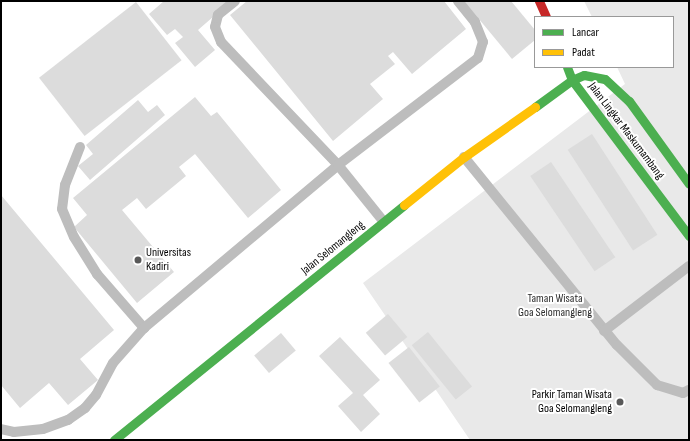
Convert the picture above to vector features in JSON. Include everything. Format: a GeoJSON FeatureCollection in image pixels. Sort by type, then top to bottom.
{"type":"FeatureCollection","features":[{"type":"Feature","properties":{"kind":"street"},"geometry":{"type":"LineString","coordinates":[[539,1],[546,16]]}},
{"type":"Feature","properties":{"kind":"street"},"geometry":{"type":"LineString","coordinates":[[567,68],[572,80]]}},
{"type":"Feature","properties":{"kind":"street","name":"Jalan Lingkar Maskumambang"},"geometry":{"type":"LineString","coordinates":[[689,184],[630,101],[605,79],[584,76],[572,80],[689,236]]}},
{"type":"Feature","properties":{"kind":"street","name":"Jalan Selomangleng"},"geometry":{"type":"LineString","coordinates":[[114,440],[464,157],[572,80]]}},
{"type":"Feature","properties":{"kind":"lane"},"geometry":{"type":"LineString","coordinates":[[234,1],[218,15],[215,27],[222,42],[338,165],[384,222]]}},
{"type":"Feature","properties":{"kind":"lane"},"geometry":{"type":"LineString","coordinates":[[1,429],[13,436],[68,420],[85,408],[96,395],[113,363],[144,328],[338,165],[478,58],[483,42],[475,22],[458,1]]}},
{"type":"Feature","properties":{"kind":"lane"},"geometry":{"type":"LineString","coordinates":[[80,147],[65,185],[62,209],[74,237],[97,274],[144,328]]}},
{"type":"Feature","properties":{"kind":"lane"},"geometry":{"type":"LineString","coordinates":[[464,157],[604,331],[657,385],[683,393],[689,390]]}},
{"type":"Feature","properties":{"kind":"lane"},"geometry":{"type":"LineString","coordinates":[[604,331],[689,266]]}},
{"type":"Feature","properties":{"kind":"green space","name":"Taman Wisata Goa Selomangleng"},"geometry":{"type":"Polygon","coordinates":[[[584,1],[689,1],[689,440],[470,440],[363,283],[625,84],[617,68],[674,68],[674,16],[592,16],[584,1]]]}},
{"type":"Feature","properties":{"kind":"building"},"geometry":{"type":"Polygon","coordinates":[[[164,1],[227,1],[229,3],[198,30],[215,50],[195,67],[175,43],[183,37],[175,29],[167,35],[149,14],[164,1]]]}},
{"type":"Feature","properties":{"kind":"building"},"geometry":{"type":"Polygon","coordinates":[[[247,1],[444,1],[466,29],[412,74],[393,52],[388,56],[395,64],[370,84],[383,99],[333,141],[230,15],[247,1]]]}},
{"type":"Feature","properties":{"kind":"building"},"geometry":{"type":"Polygon","coordinates":[[[464,1],[511,1],[534,29],[534,41],[512,59],[464,1]]]}},
{"type":"Feature","properties":{"kind":"building"},"geometry":{"type":"Polygon","coordinates":[[[136,2],[182,60],[85,136],[39,78],[136,2]]]}},
{"type":"Feature","properties":{"kind":"building"},"geometry":{"type":"Polygon","coordinates":[[[195,97],[211,116],[217,112],[281,190],[248,218],[195,154],[179,167],[186,176],[146,209],[137,198],[122,210],[174,272],[137,303],[74,227],[87,215],[73,198],[195,97]]]}},
{"type":"Feature","properties":{"kind":"building"},"geometry":{"type":"Polygon","coordinates":[[[138,100],[148,112],[157,105],[165,115],[90,180],[78,166],[93,154],[86,145],[138,100]]]}},
{"type":"Feature","properties":{"kind":"building"},"geometry":{"type":"Polygon","coordinates":[[[592,134],[657,235],[633,250],[568,150],[592,134]]]}},
{"type":"Feature","properties":{"kind":"building"},"geometry":{"type":"Polygon","coordinates":[[[551,162],[615,257],[595,271],[530,176],[551,162]]]}},
{"type":"Feature","properties":{"kind":"building"},"geometry":{"type":"Polygon","coordinates":[[[1,195],[114,330],[80,359],[98,380],[68,405],[49,383],[20,408],[1,385],[1,195]]]}},
{"type":"Feature","properties":{"kind":"building"},"geometry":{"type":"Polygon","coordinates":[[[388,314],[407,337],[385,356],[366,333],[388,314]]]}},
{"type":"Feature","properties":{"kind":"building"},"geometry":{"type":"Polygon","coordinates":[[[428,332],[472,386],[456,400],[412,345],[428,332]]]}},
{"type":"Feature","properties":{"kind":"building"},"geometry":{"type":"Polygon","coordinates":[[[281,333],[296,351],[269,373],[254,355],[281,333]]]}},
{"type":"Feature","properties":{"kind":"building"},"geometry":{"type":"Polygon","coordinates":[[[340,337],[380,380],[363,395],[380,414],[361,432],[338,406],[353,393],[319,356],[340,337]]]}},
{"type":"Feature","properties":{"kind":"building"},"geometry":{"type":"Polygon","coordinates":[[[409,347],[440,386],[419,402],[389,363],[409,347]]]}},
{"type":"Feature","properties":{"kind":"traffic: fast"},"geometry":{"type":"LineString","coordinates":[[567,68],[572,80],[689,236]]}},
{"type":"Feature","properties":{"kind":"traffic: fast"},"geometry":{"type":"LineString","coordinates":[[535,107],[572,80],[584,75],[605,79],[629,101],[689,184]]}},
{"type":"Feature","properties":{"kind":"traffic: fast"},"geometry":{"type":"LineString","coordinates":[[114,440],[404,205]]}},
{"type":"Feature","properties":{"kind":"traffic: slow"},"geometry":{"type":"LineString","coordinates":[[404,205],[464,157],[535,107]]}},
{"type":"Feature","properties":{"kind":"traffic: jam"},"geometry":{"type":"LineString","coordinates":[[539,1],[546,16]]}},
{"type":"Feature","properties":{"kind":"place","name":"Universitas Kadiri"},"geometry":{"type":"Point","coordinates":[138,260]}},
{"type":"Feature","properties":{"kind":"place","name":"Parkir Taman Wisata Goa Selomangleng"},"geometry":{"type":"Point","coordinates":[620,402]}}]}
